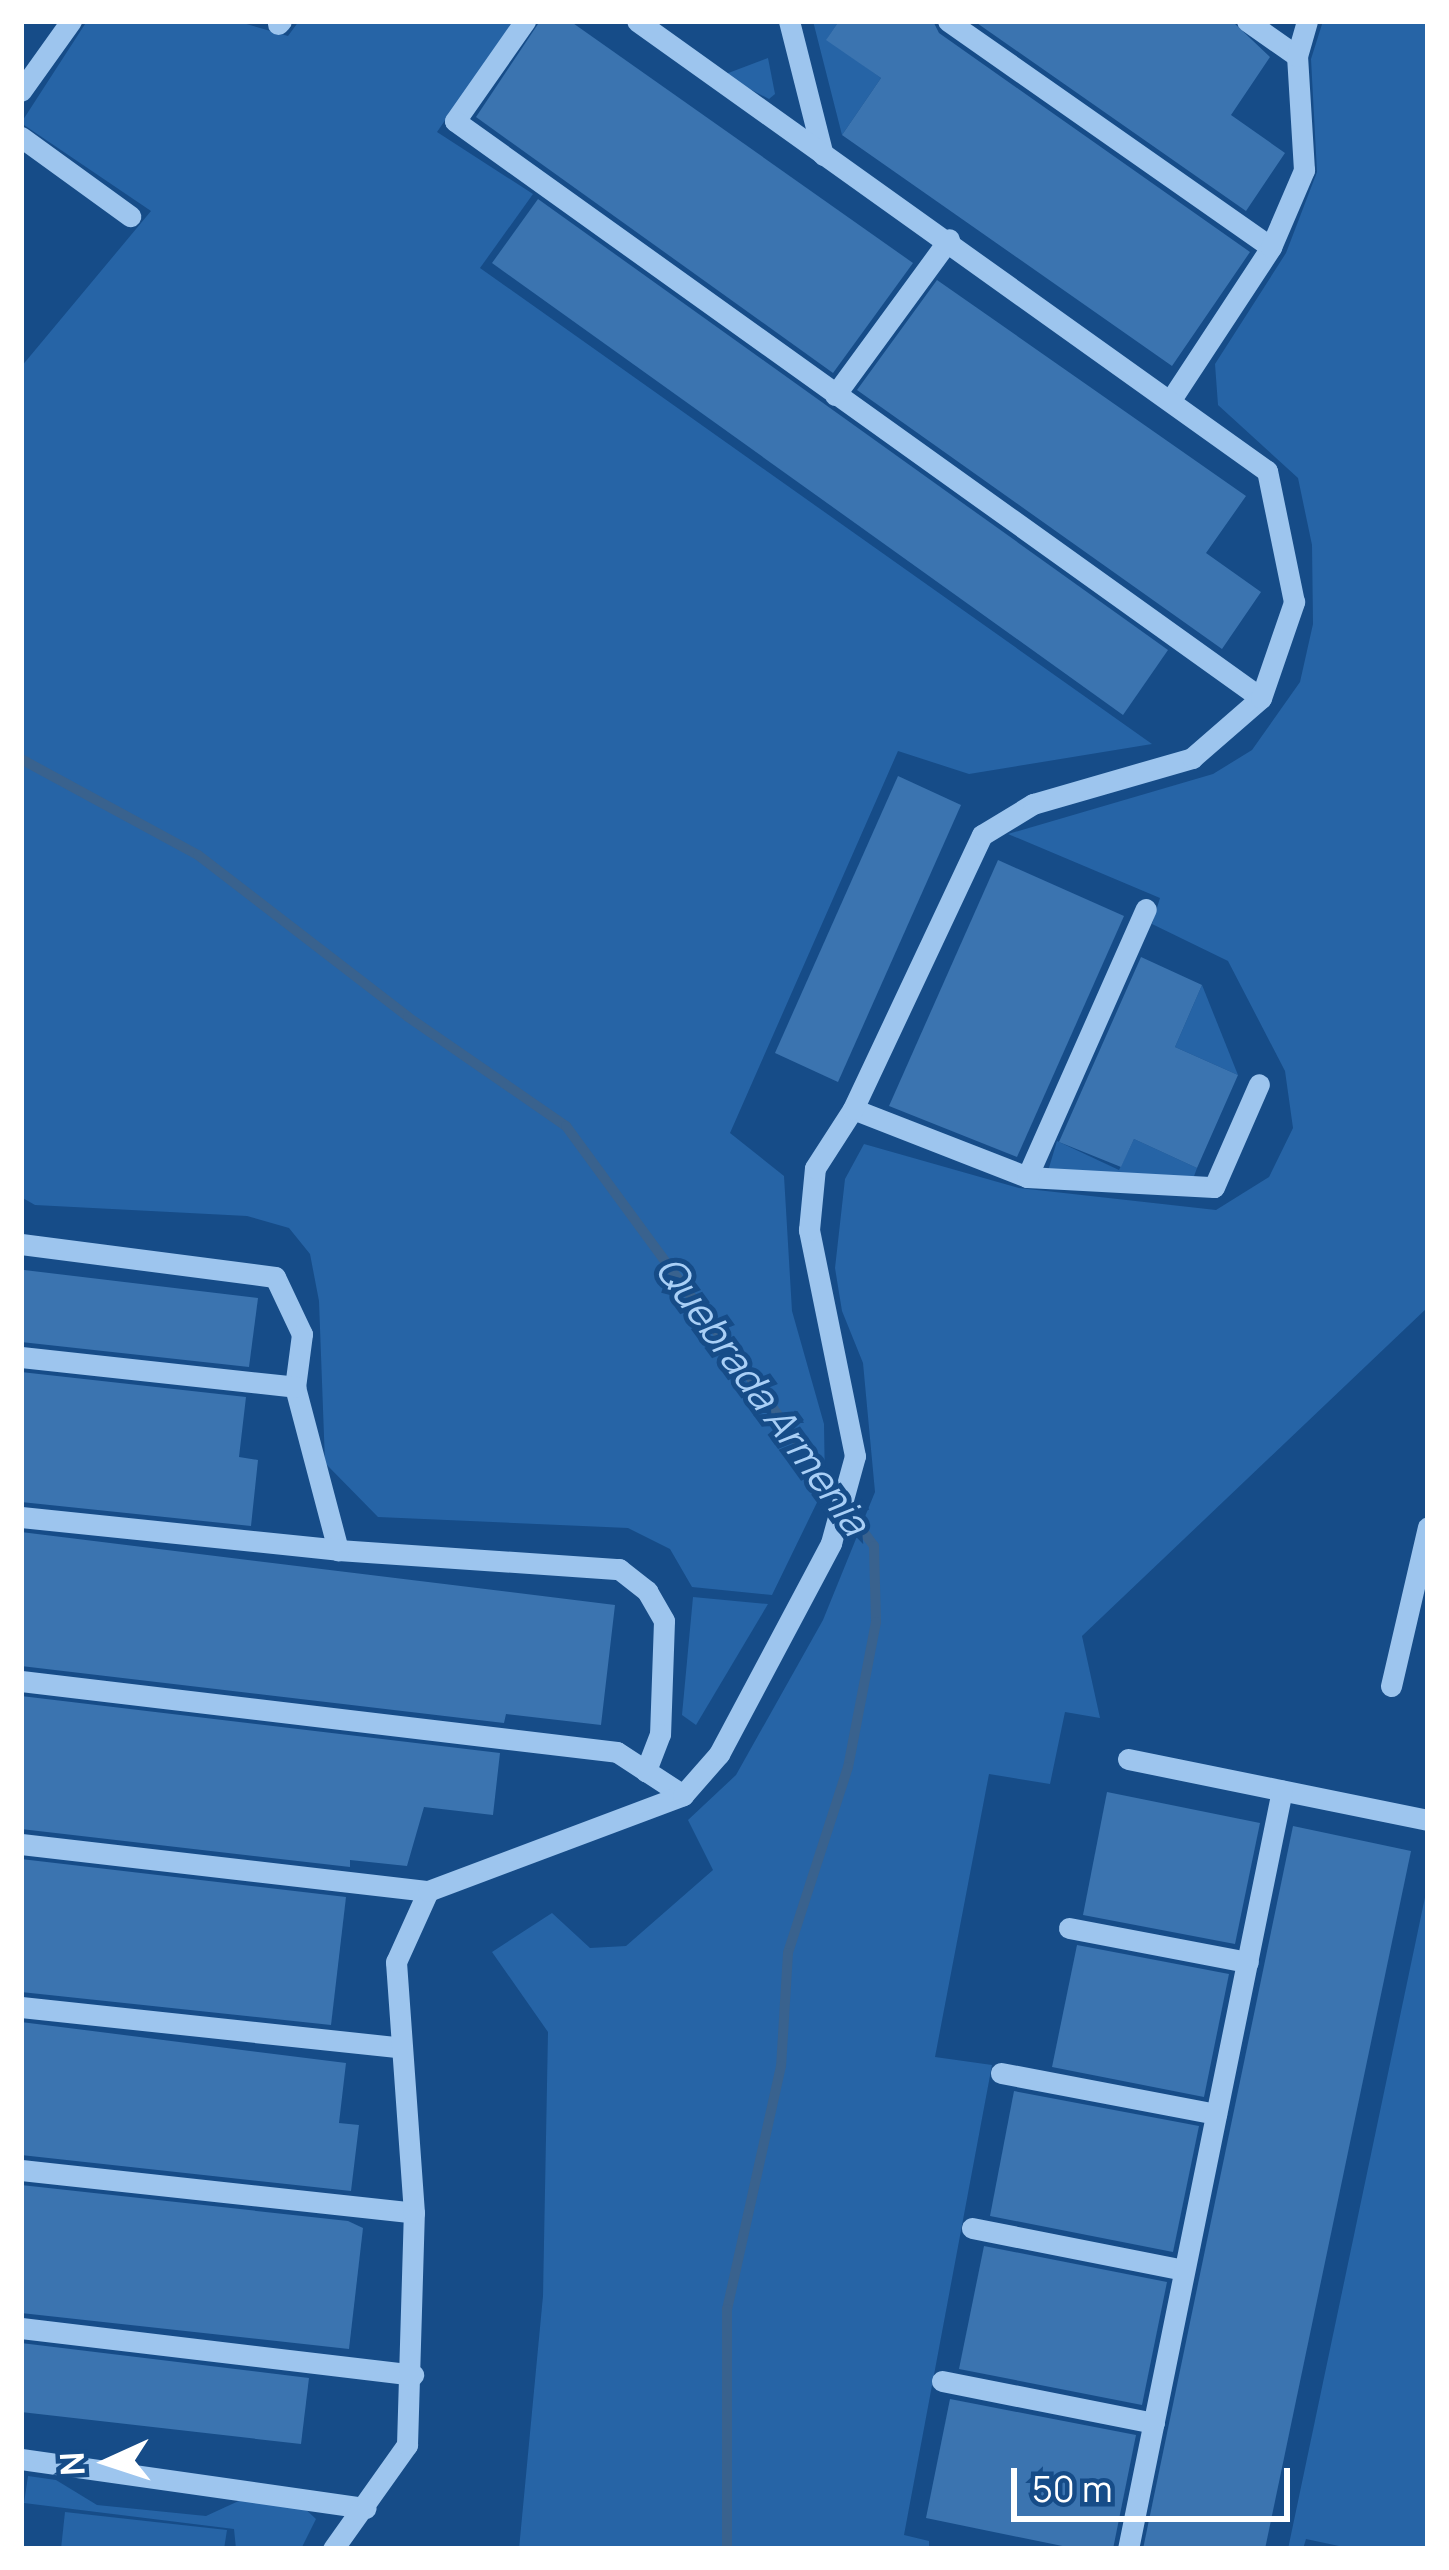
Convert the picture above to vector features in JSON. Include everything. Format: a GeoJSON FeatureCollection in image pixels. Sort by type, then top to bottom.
{"type":"FeatureCollection","features":[{"type":"Feature","properties":{"kind":"street"},"geometry":{"type":"LineString","coordinates":[[21,91],[71,21]]}},
{"type":"Feature","properties":{"kind":"street"},"geometry":{"type":"LineString","coordinates":[[526,21],[455,121],[1262,698]]}},
{"type":"Feature","properties":{"kind":"street"},"geometry":{"type":"LineString","coordinates":[[21,1844],[428,1891],[683,1795],[719,1754],[832,1543],[855,1456],[809,1230],[815,1168],[853,1109],[982,835],[1033,804],[1192,758],[1262,698],[1294,602],[1267,472],[1172,398],[637,21]]}},
{"type":"Feature","properties":{"kind":"street"},"geometry":{"type":"LineString","coordinates":[[789,21],[823,155]]}},
{"type":"Feature","properties":{"kind":"street"},"geometry":{"type":"LineString","coordinates":[[947,21],[1271,247]]}},
{"type":"Feature","properties":{"kind":"street"},"geometry":{"type":"LineString","coordinates":[[1247,21],[1297,56]]}},
{"type":"Feature","properties":{"kind":"street"},"geometry":{"type":"LineString","coordinates":[[1172,398],[1271,247],[1304,170],[1297,56],[1307,21]]}},
{"type":"Feature","properties":{"kind":"street"},"geometry":{"type":"LineString","coordinates":[[21,137],[130,216]]}},
{"type":"Feature","properties":{"kind":"street"},"geometry":{"type":"LineString","coordinates":[[835,395],[949,239]]}},
{"type":"Feature","properties":{"kind":"street"},"geometry":{"type":"LineString","coordinates":[[1027,1177],[1146,909]]}},
{"type":"Feature","properties":{"kind":"street"},"geometry":{"type":"LineString","coordinates":[[853,1109],[1027,1177],[1214,1187],[1259,1084]]}},
{"type":"Feature","properties":{"kind":"street"},"geometry":{"type":"LineString","coordinates":[[21,1244],[274,1277],[302,1334],[295,1388],[338,1550]]}},
{"type":"Feature","properties":{"kind":"street"},"geometry":{"type":"LineString","coordinates":[[21,1358],[295,1388]]}},
{"type":"Feature","properties":{"kind":"street"},"geometry":{"type":"LineString","coordinates":[[21,1517],[338,1550],[620,1569],[646,1591],[664,1621],[660,1734],[646,1771]]}},
{"type":"Feature","properties":{"kind":"street"},"geometry":{"type":"LineString","coordinates":[[1391,1686],[1428,1527]]}},
{"type":"Feature","properties":{"kind":"street"},"geometry":{"type":"LineString","coordinates":[[21,1682],[617,1752],[683,1795]]}},
{"type":"Feature","properties":{"kind":"street"},"geometry":{"type":"LineString","coordinates":[[1128,1759],[1428,1820]]}},
{"type":"Feature","properties":{"kind":"street"},"geometry":{"type":"LineString","coordinates":[[1128,2549],[1282,1790]]}},
{"type":"Feature","properties":{"kind":"street"},"geometry":{"type":"LineString","coordinates":[[333,2549],[407,2445],[414,2213],[397,2047],[397,1962],[428,1891]]}},
{"type":"Feature","properties":{"kind":"street"},"geometry":{"type":"LineString","coordinates":[[1069,1928],[1248,1962]]}},
{"type":"Feature","properties":{"kind":"street"},"geometry":{"type":"LineString","coordinates":[[21,2007],[397,2047]]}},
{"type":"Feature","properties":{"kind":"street"},"geometry":{"type":"LineString","coordinates":[[1001,2073],[1216,2114]]}},
{"type":"Feature","properties":{"kind":"street"},"geometry":{"type":"LineString","coordinates":[[21,2170],[414,2213]]}},
{"type":"Feature","properties":{"kind":"street"},"geometry":{"type":"LineString","coordinates":[[972,2228],[1184,2270]]}},
{"type":"Feature","properties":{"kind":"street"},"geometry":{"type":"LineString","coordinates":[[21,2328],[412,2375]]}},
{"type":"Feature","properties":{"kind":"street"},"geometry":{"type":"LineString","coordinates":[[941,2380],[1154,2423]]}},
{"type":"Feature","properties":{"kind":"street"},"geometry":{"type":"LineString","coordinates":[[21,2459],[366,2507]]}},
{"type":"Feature","properties":{"kind":"shaded area"},"geometry":{"type":"Polygon","coordinates":[[[87,21],[236,21],[288,36],[299,21],[514,21],[437,132],[533,194],[480,268],[1152,744],[969,774],[898,751],[730,1133],[784,1176],[792,1311],[824,1424],[825,1486],[772,1595],[692,1587],[670,1549],[628,1528],[378,1517],[325,1463],[319,1301],[310,1254],[289,1228],[247,1216],[35,1205],[21,1197],[21,367],[151,211],[21,123],[87,21]]]}},
{"type":"Feature","properties":{"kind":"shaded area"},"geometry":{"type":"Polygon","coordinates":[[[813,21],[839,21],[827,39],[881,78],[842,135],[813,21]]]}},
{"type":"Feature","properties":{"kind":"shaded area"},"geometry":{"type":"Polygon","coordinates":[[[1323,21],[1428,21],[1428,1307],[1082,1636],[1100,1718],[1065,1712],[1050,1784],[989,1774],[935,2057],[992,2065],[904,2535],[929,2541],[929,2549],[519,2549],[543,2296],[548,2032],[492,1952],[552,1913],[590,1948],[626,1946],[713,1870],[688,1820],[736,1775],[823,1620],[875,1492],[863,1363],[842,1311],[835,1268],[845,1179],[864,1144],[1019,1188],[1216,1210],[1269,1177],[1293,1128],[1285,1071],[1228,961],[1152,924],[1160,898],[1008,834],[1213,774],[1252,750],[1300,682],[1313,624],[1312,545],[1298,478],[1218,405],[1215,364],[1286,253],[1317,172],[1311,59],[1323,21]]]}},
{"type":"Feature","properties":{"kind":"shaded area"},"geometry":{"type":"Polygon","coordinates":[[[768,58],[775,94],[769,99],[723,75],[768,58]]]}},
{"type":"Feature","properties":{"kind":"shaded area"},"geometry":{"type":"Polygon","coordinates":[[[1202,985],[1238,1075],[1175,1047],[1202,985]]]}},
{"type":"Feature","properties":{"kind":"shaded area"},"geometry":{"type":"Polygon","coordinates":[[[1134,1139],[1197,1168],[1193,1179],[1048,1171],[1057,1141],[1119,1170],[1134,1139]]]}},
{"type":"Feature","properties":{"kind":"shaded area"},"geometry":{"type":"Polygon","coordinates":[[[693,1597],[768,1604],[696,1725],[682,1715],[693,1597]]]}},
{"type":"Feature","properties":{"kind":"shaded area"},"geometry":{"type":"Polygon","coordinates":[[[1428,1883],[1428,2549],[1353,2549],[1306,2539],[1303,2549],[1288,2549],[1428,1883]]]}},
{"type":"Feature","properties":{"kind":"shaded area"},"geometry":{"type":"Polygon","coordinates":[[[28,2476],[56,2480],[97,2505],[206,2516],[243,2499],[301,2505],[316,2519],[301,2549],[236,2549],[234,2529],[24,2503],[28,2476]]]}},
{"type":"Feature","properties":{"kind":"shaded area"},"geometry":{"type":"Polygon","coordinates":[[[65,2512],[227,2530],[224,2549],[61,2549],[65,2512]]]}},
{"type":"Feature","properties":{"kind":"building"},"geometry":{"type":"Polygon","coordinates":[[[540,21],[570,21],[913,263],[833,373],[476,117],[540,21]]]}},
{"type":"Feature","properties":{"kind":"building"},"geometry":{"type":"Polygon","coordinates":[[[839,21],[933,21],[939,33],[1250,252],[1172,366],[842,135],[881,78],[826,40],[839,21]]]}},
{"type":"Feature","properties":{"kind":"building"},"geometry":{"type":"Polygon","coordinates":[[[974,21],[1232,21],[1270,57],[1231,115],[1285,153],[1246,211],[974,21]]]}},
{"type":"Feature","properties":{"kind":"building"},"geometry":{"type":"Polygon","coordinates":[[[538,199],[1168,650],[1123,715],[492,263],[538,199]]]}},
{"type":"Feature","properties":{"kind":"building"},"geometry":{"type":"Polygon","coordinates":[[[937,280],[1246,496],[1206,553],[1261,592],[1222,649],[857,390],[937,280]]]}},
{"type":"Feature","properties":{"kind":"building"},"geometry":{"type":"Polygon","coordinates":[[[898,776],[961,805],[838,1082],[775,1053],[898,776]]]}},
{"type":"Feature","properties":{"kind":"building"},"geometry":{"type":"Polygon","coordinates":[[[998,860],[1124,916],[1017,1157],[889,1106],[998,860]]]}},
{"type":"Feature","properties":{"kind":"building"},"geometry":{"type":"Polygon","coordinates":[[[1141,957],[1202,985],[1175,1047],[1238,1075],[1197,1168],[1134,1139],[1121,1167],[1059,1142],[1141,957]]]}},
{"type":"Feature","properties":{"kind":"building"},"geometry":{"type":"Polygon","coordinates":[[[24,1270],[258,1298],[249,1367],[21,1342],[24,1270]]]}},
{"type":"Feature","properties":{"kind":"building"},"geometry":{"type":"Polygon","coordinates":[[[21,1372],[246,1397],[239,1457],[258,1460],[251,1526],[21,1502],[21,1372]]]}},
{"type":"Feature","properties":{"kind":"building"},"geometry":{"type":"Polygon","coordinates":[[[21,1532],[615,1605],[601,1725],[506,1714],[504,1723],[21,1666],[21,1532]]]}},
{"type":"Feature","properties":{"kind":"building"},"geometry":{"type":"Polygon","coordinates":[[[21,1696],[500,1753],[493,1815],[424,1807],[407,1866],[350,1860],[350,1867],[21,1829],[21,1696]]]}},
{"type":"Feature","properties":{"kind":"building"},"geometry":{"type":"Polygon","coordinates":[[[1107,1792],[1260,1823],[1235,1944],[1083,1915],[1107,1792]]]}},
{"type":"Feature","properties":{"kind":"building"},"geometry":{"type":"Polygon","coordinates":[[[1293,1826],[1411,1851],[1265,2549],[1143,2549],[1293,1826]]]}},
{"type":"Feature","properties":{"kind":"building"},"geometry":{"type":"Polygon","coordinates":[[[21,1859],[346,1897],[331,2025],[21,1992],[21,1859]]]}},
{"type":"Feature","properties":{"kind":"building"},"geometry":{"type":"Polygon","coordinates":[[[1077,1945],[1229,1974],[1204,2097],[1052,2067],[1077,1945]]]}},
{"type":"Feature","properties":{"kind":"building"},"geometry":{"type":"Polygon","coordinates":[[[21,2022],[346,2063],[339,2123],[359,2125],[351,2191],[21,2155],[21,2022]]]}},
{"type":"Feature","properties":{"kind":"building"},"geometry":{"type":"Polygon","coordinates":[[[1014,2091],[1199,2126],[1173,2252],[990,2216],[1014,2091]]]}},
{"type":"Feature","properties":{"kind":"building"},"geometry":{"type":"Polygon","coordinates":[[[21,2185],[348,2221],[363,2228],[349,2349],[21,2313],[21,2185]]]}},
{"type":"Feature","properties":{"kind":"building"},"geometry":{"type":"Polygon","coordinates":[[[984,2246],[1167,2282],[1142,2405],[959,2369],[984,2246]]]}},
{"type":"Feature","properties":{"kind":"building"},"geometry":{"type":"Polygon","coordinates":[[[21,2343],[309,2378],[301,2444],[21,2412],[21,2343]]]}},
{"type":"Feature","properties":{"kind":"building"},"geometry":{"type":"Polygon","coordinates":[[[950,2399],[1136,2435],[1113,2549],[1077,2549],[926,2518],[950,2399]]]}},
{"type":"Feature","properties":{"kind":"waterway","name":"Quebrada Armenia"},"geometry":{"type":"LineString","coordinates":[[21,759],[198,855],[408,1017],[566,1126],[874,1546],[876,1622],[848,1767],[788,1953],[781,2066],[727,2309],[727,2549]]}}]}
